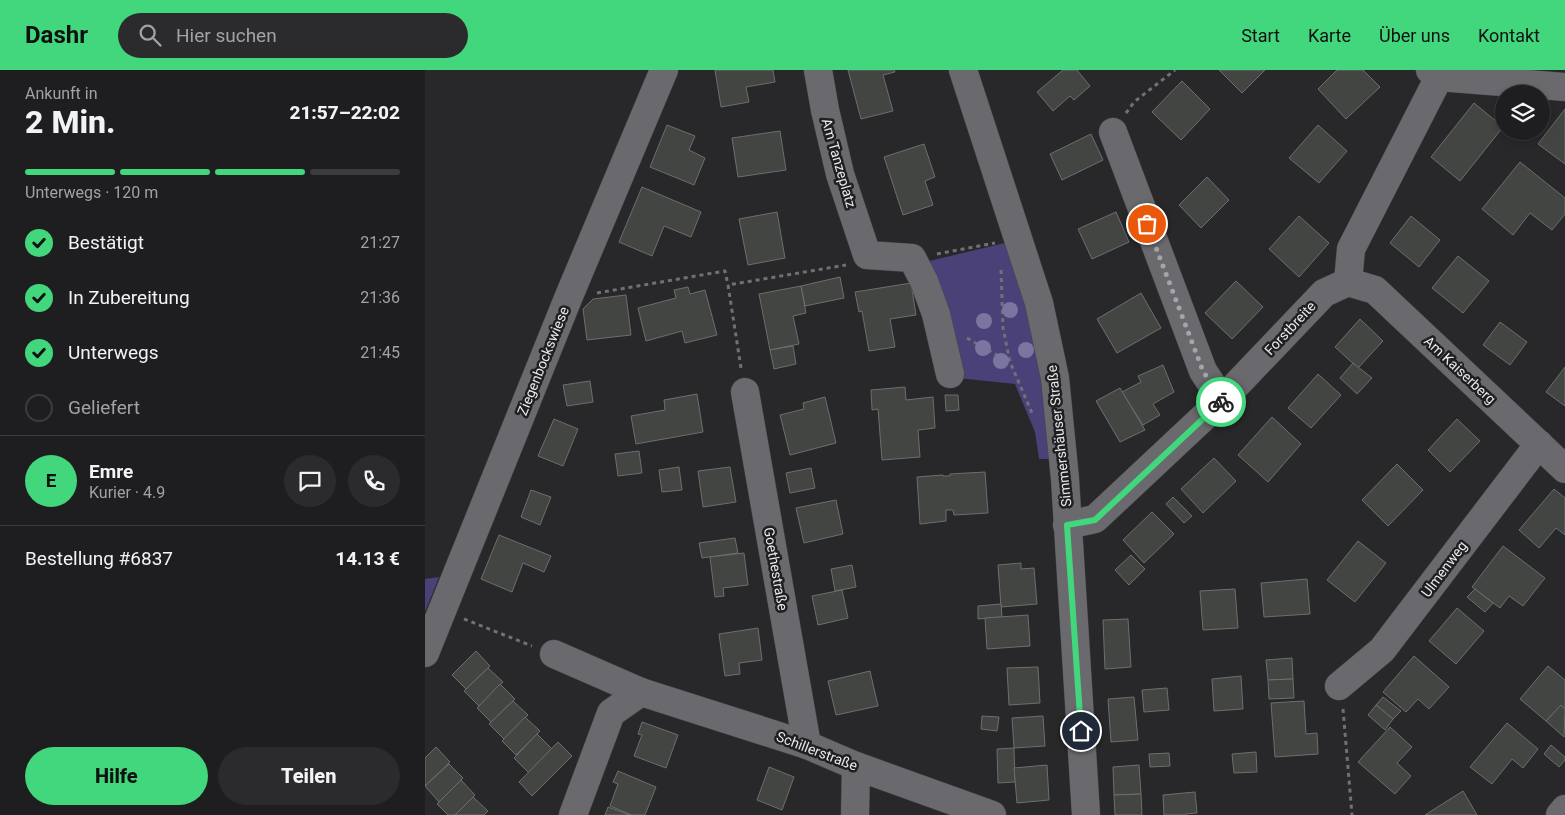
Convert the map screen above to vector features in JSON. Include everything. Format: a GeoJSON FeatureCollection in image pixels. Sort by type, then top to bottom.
{"type":"FeatureCollection","features":[{"type":"Feature","properties":{"kind":"street","name":"Ziegenbockswiese"},"geometry":{"type":"LineString","coordinates":[[425,653],[569,296],[664,70]]}},
{"type":"Feature","properties":{"kind":"street","name":"Am Tanzeplatz"},"geometry":{"type":"LineString","coordinates":[[818,70],[840,174],[867,255]]}},
{"type":"Feature","properties":{"kind":"street","name":"Simmershäuser Straße"},"geometry":{"type":"LineString","coordinates":[[963,70],[1039,303],[1055,378],[1064,463],[1086,815]]}},
{"type":"Feature","properties":{"kind":"street"},"geometry":{"type":"LineString","coordinates":[[1348,282],[1351,249],[1435,73],[1565,87]]}},
{"type":"Feature","properties":{"kind":"street"},"geometry":{"type":"LineString","coordinates":[[1113,132],[1203,371],[1222,400]]}},
{"type":"Feature","properties":{"kind":"street"},"geometry":{"type":"LineString","coordinates":[[867,255],[912,258],[924,281],[936,314],[950,374]]}},
{"type":"Feature","properties":{"kind":"street","name":"Forstbreite"},"geometry":{"type":"LineString","coordinates":[[1067,525],[1095,520],[1222,400],[1324,293],[1348,282]]}},
{"type":"Feature","properties":{"kind":"street","name":"Am Kaiserberg"},"geometry":{"type":"LineString","coordinates":[[1348,282],[1375,290],[1565,468]]}},
{"type":"Feature","properties":{"kind":"street","name":"Goethestraße"},"geometry":{"type":"LineString","coordinates":[[745,392],[807,745]]}},
{"type":"Feature","properties":{"kind":"street","name":"Ulmenweg"},"geometry":{"type":"LineString","coordinates":[[1339,686],[1382,650],[1539,444]]}},
{"type":"Feature","properties":{"kind":"street","name":"Schillerstraße"},"geometry":{"type":"LineString","coordinates":[[554,654],[641,692],[807,745],[856,766],[992,815]]}},
{"type":"Feature","properties":{"kind":"street"},"geometry":{"type":"LineString","coordinates":[[573,815],[611,714],[641,692]]}},
{"type":"Feature","properties":{"kind":"street"},"geometry":{"type":"LineString","coordinates":[[855,815],[856,766]]}},
{"type":"Feature","properties":{"kind":"street"},"geometry":{"type":"LineString","coordinates":[[1560,815],[1565,809]]}},
{"type":"Feature","properties":{"kind":"path"},"geometry":{"type":"LineString","coordinates":[[1113,132],[1134,102],[1175,70]]}},
{"type":"Feature","properties":{"kind":"path"},"geometry":{"type":"LineString","coordinates":[[912,258],[996,243],[997,252]]}},
{"type":"Feature","properties":{"kind":"path"},"geometry":{"type":"LineString","coordinates":[[728,285],[843,266],[867,255]]}},
{"type":"Feature","properties":{"kind":"path"},"geometry":{"type":"LineString","coordinates":[[1001,269],[1003,328],[1010,362],[1016,375]]}},
{"type":"Feature","properties":{"kind":"path"},"geometry":{"type":"LineString","coordinates":[[569,296],[725,271],[745,392]]}},
{"type":"Feature","properties":{"kind":"path"},"geometry":{"type":"LineString","coordinates":[[970,339],[1010,362]]}},
{"type":"Feature","properties":{"kind":"path"},"geometry":{"type":"LineString","coordinates":[[442,610],[554,654]]}},
{"type":"Feature","properties":{"kind":"path"},"geometry":{"type":"LineString","coordinates":[[1339,686],[1345,717],[1352,815]]}},
{"type":"Feature","properties":{"kind":"shaded area"},"geometry":{"type":"Polygon","coordinates":[[[1009,242],[1043,372],[1052,459],[1039,459],[1035,432],[1015,384],[958,378],[921,263],[1009,242]]]}},
{"type":"Feature","properties":{"kind":"shaded area"},"geometry":{"type":"Polygon","coordinates":[[[439,577],[425,612],[425,579],[439,577]]]}},
{"type":"Feature","properties":{"kind":"building"},"geometry":{"type":"Polygon","coordinates":[[[715,70],[773,70],[775,82],[746,87],[749,102],[721,107],[715,70]]]}},
{"type":"Feature","properties":{"kind":"building"},"geometry":{"type":"Polygon","coordinates":[[[848,70],[894,70],[895,72],[883,75],[893,111],[861,119],[848,70]]]}},
{"type":"Feature","properties":{"kind":"building"},"geometry":{"type":"Polygon","coordinates":[[[1063,70],[1077,70],[1090,86],[1074,100],[1070,96],[1053,111],[1037,92],[1063,70]]]}},
{"type":"Feature","properties":{"kind":"building"},"geometry":{"type":"Polygon","coordinates":[[[1219,70],[1265,70],[1242,93],[1219,70]]]}},
{"type":"Feature","properties":{"kind":"building"},"geometry":{"type":"Polygon","coordinates":[[[1337,70],[1363,70],[1380,87],[1346,119],[1318,89],[1337,70]]]}},
{"type":"Feature","properties":{"kind":"building"},"geometry":{"type":"Polygon","coordinates":[[[1182,81],[1210,109],[1181,140],[1152,112],[1182,81]]]}},
{"type":"Feature","properties":{"kind":"building"},"geometry":{"type":"Polygon","coordinates":[[[1474,103],[1495,120],[1495,137],[1460,181],[1431,157],[1474,103]]]}},
{"type":"Feature","properties":{"kind":"building"},"geometry":{"type":"Polygon","coordinates":[[[1565,109],[1565,164],[1538,144],[1541,140],[1550,140],[1550,128],[1565,109]]]}},
{"type":"Feature","properties":{"kind":"building"},"geometry":{"type":"Polygon","coordinates":[[[667,125],[695,136],[689,150],[705,158],[694,185],[650,167],[667,125]]]}},
{"type":"Feature","properties":{"kind":"building"},"geometry":{"type":"Polygon","coordinates":[[[1318,125],[1347,151],[1319,183],[1289,158],[1318,125]]]}},
{"type":"Feature","properties":{"kind":"building"},"geometry":{"type":"Polygon","coordinates":[[[780,131],[786,170],[738,177],[732,138],[780,131]]]}},
{"type":"Feature","properties":{"kind":"building"},"geometry":{"type":"Polygon","coordinates":[[[1091,134],[1103,160],[1062,180],[1050,154],[1091,134]]]}},
{"type":"Feature","properties":{"kind":"building"},"geometry":{"type":"Polygon","coordinates":[[[924,144],[935,177],[925,181],[933,205],[903,215],[884,157],[924,144]]]}},
{"type":"Feature","properties":{"kind":"building"},"geometry":{"type":"Polygon","coordinates":[[[1520,162],[1565,198],[1565,214],[1552,230],[1530,213],[1513,235],[1482,209],[1520,162]]]}},
{"type":"Feature","properties":{"kind":"building"},"geometry":{"type":"Polygon","coordinates":[[[1207,177],[1229,200],[1201,228],[1179,205],[1207,177]]]}},
{"type":"Feature","properties":{"kind":"building"},"geometry":{"type":"Polygon","coordinates":[[[642,187],[701,212],[691,237],[664,226],[652,256],[619,242],[642,187]]]}},
{"type":"Feature","properties":{"kind":"building"},"geometry":{"type":"Polygon","coordinates":[[[777,212],[785,258],[748,265],[739,219],[777,212]]]}},
{"type":"Feature","properties":{"kind":"building"},"geometry":{"type":"Polygon","coordinates":[[[1116,212],[1129,242],[1092,259],[1078,229],[1116,212]]]}},
{"type":"Feature","properties":{"kind":"building"},"geometry":{"type":"Polygon","coordinates":[[[1299,216],[1329,243],[1299,277],[1269,249],[1299,216]]]}},
{"type":"Feature","properties":{"kind":"building"},"geometry":{"type":"Polygon","coordinates":[[[1411,216],[1440,240],[1419,267],[1390,243],[1411,216]]]}},
{"type":"Feature","properties":{"kind":"building"},"geometry":{"type":"Polygon","coordinates":[[[1458,256],[1489,281],[1463,313],[1432,288],[1458,256]]]}},
{"type":"Feature","properties":{"kind":"building"},"geometry":{"type":"Polygon","coordinates":[[[840,277],[844,298],[805,306],[801,286],[840,277]]]}},
{"type":"Feature","properties":{"kind":"building"},"geometry":{"type":"Polygon","coordinates":[[[1236,281],[1263,307],[1232,339],[1205,313],[1236,281]]]}},
{"type":"Feature","properties":{"kind":"building"},"geometry":{"type":"Polygon","coordinates":[[[911,283],[916,315],[890,319],[895,347],[869,351],[862,311],[859,312],[855,292],[911,283]]]}},
{"type":"Feature","properties":{"kind":"building"},"geometry":{"type":"Polygon","coordinates":[[[801,286],[806,313],[793,316],[799,344],[770,350],[759,294],[801,286]]]}},
{"type":"Feature","properties":{"kind":"building"},"geometry":{"type":"Polygon","coordinates":[[[688,287],[690,294],[705,290],[717,335],[685,343],[682,331],[646,341],[638,308],[676,298],[674,290],[688,287]]]}},
{"type":"Feature","properties":{"kind":"building"},"geometry":{"type":"Polygon","coordinates":[[[1141,293],[1161,328],[1117,353],[1097,319],[1141,293]]]}},
{"type":"Feature","properties":{"kind":"building"},"geometry":{"type":"Polygon","coordinates":[[[626,295],[631,335],[587,340],[583,309],[593,299],[626,295]]]}},
{"type":"Feature","properties":{"kind":"building"},"geometry":{"type":"Polygon","coordinates":[[[1360,319],[1383,341],[1358,368],[1335,347],[1360,319]]]}},
{"type":"Feature","properties":{"kind":"building"},"geometry":{"type":"Polygon","coordinates":[[[1500,322],[1527,342],[1510,365],[1483,345],[1500,322]]]}},
{"type":"Feature","properties":{"kind":"building"},"geometry":{"type":"Polygon","coordinates":[[[793,346],[796,364],[774,369],[770,350],[793,346]]]}},
{"type":"Feature","properties":{"kind":"building"},"geometry":{"type":"Polygon","coordinates":[[[1353,363],[1372,378],[1357,394],[1340,378],[1353,363]]]}},
{"type":"Feature","properties":{"kind":"building"},"geometry":{"type":"Polygon","coordinates":[[[1163,365],[1174,392],[1153,404],[1160,415],[1143,425],[1122,392],[1141,382],[1138,376],[1163,365]]]}},
{"type":"Feature","properties":{"kind":"building"},"geometry":{"type":"Polygon","coordinates":[[[1565,367],[1565,406],[1546,392],[1565,367]]]}},
{"type":"Feature","properties":{"kind":"building"},"geometry":{"type":"Polygon","coordinates":[[[1318,374],[1341,395],[1311,428],[1288,408],[1318,374]]]}},
{"type":"Feature","properties":{"kind":"building"},"geometry":{"type":"Polygon","coordinates":[[[590,381],[593,402],[567,406],[563,385],[590,381]]]}},
{"type":"Feature","properties":{"kind":"building"},"geometry":{"type":"Polygon","coordinates":[[[905,387],[906,400],[933,397],[935,428],[918,430],[920,457],[882,460],[878,409],[872,410],[871,390],[905,387]]]}},
{"type":"Feature","properties":{"kind":"building"},"geometry":{"type":"Polygon","coordinates":[[[1120,388],[1145,430],[1120,442],[1096,401],[1120,388]]]}},
{"type":"Feature","properties":{"kind":"building"},"geometry":{"type":"Polygon","coordinates":[[[697,394],[703,432],[636,444],[631,416],[665,410],[664,400],[697,394]]]}},
{"type":"Feature","properties":{"kind":"building"},"geometry":{"type":"Polygon","coordinates":[[[945,395],[958,395],[959,410],[946,411],[945,395]]]}},
{"type":"Feature","properties":{"kind":"building"},"geometry":{"type":"Polygon","coordinates":[[[825,397],[836,443],[790,455],[780,415],[804,409],[803,403],[825,397]]]}},
{"type":"Feature","properties":{"kind":"building"},"geometry":{"type":"Polygon","coordinates":[[[1272,417],[1301,444],[1268,482],[1238,455],[1272,417]]]}},
{"type":"Feature","properties":{"kind":"building"},"geometry":{"type":"Polygon","coordinates":[[[554,419],[578,429],[563,466],[538,456],[554,419]]]}},
{"type":"Feature","properties":{"kind":"building"},"geometry":{"type":"Polygon","coordinates":[[[1457,419],[1480,441],[1450,472],[1428,450],[1457,419]]]}},
{"type":"Feature","properties":{"kind":"building"},"geometry":{"type":"Polygon","coordinates":[[[639,451],[642,473],[618,476],[615,454],[639,451]]]}},
{"type":"Feature","properties":{"kind":"building"},"geometry":{"type":"Polygon","coordinates":[[[1214,458],[1236,481],[1203,513],[1181,489],[1214,458]]]}},
{"type":"Feature","properties":{"kind":"building"},"geometry":{"type":"Polygon","coordinates":[[[1397,464],[1423,490],[1388,526],[1362,500],[1397,464]]]}},
{"type":"Feature","properties":{"kind":"building"},"geometry":{"type":"Polygon","coordinates":[[[679,467],[682,490],[662,492],[659,470],[679,467]]]}},
{"type":"Feature","properties":{"kind":"building"},"geometry":{"type":"Polygon","coordinates":[[[730,467],[736,502],[703,507],[698,471],[730,467]]]}},
{"type":"Feature","properties":{"kind":"building"},"geometry":{"type":"Polygon","coordinates":[[[811,468],[815,488],[790,493],[786,473],[811,468]]]}},
{"type":"Feature","properties":{"kind":"building"},"geometry":{"type":"Polygon","coordinates":[[[985,472],[988,513],[954,515],[953,510],[946,510],[946,521],[920,524],[917,477],[985,472]]]}},
{"type":"Feature","properties":{"kind":"building"},"geometry":{"type":"Polygon","coordinates":[[[1554,489],[1565,498],[1565,535],[1556,528],[1539,548],[1519,530],[1554,489]]]}},
{"type":"Feature","properties":{"kind":"building"},"geometry":{"type":"Polygon","coordinates":[[[531,490],[551,497],[540,525],[521,517],[531,490]]]}},
{"type":"Feature","properties":{"kind":"building"},"geometry":{"type":"Polygon","coordinates":[[[1173,497],[1192,516],[1184,523],[1166,504],[1173,497]]]}},
{"type":"Feature","properties":{"kind":"building"},"geometry":{"type":"Polygon","coordinates":[[[836,500],[843,534],[804,543],[796,508],[836,500]]]}},
{"type":"Feature","properties":{"kind":"building"},"geometry":{"type":"Polygon","coordinates":[[[1152,512],[1174,534],[1144,563],[1123,540],[1152,512]]]}},
{"type":"Feature","properties":{"kind":"building"},"geometry":{"type":"Polygon","coordinates":[[[499,535],[551,556],[544,572],[523,563],[512,592],[481,579],[499,535]]]}},
{"type":"Feature","properties":{"kind":"building"},"geometry":{"type":"Polygon","coordinates":[[[735,538],[738,553],[702,558],[699,543],[735,538]]]}},
{"type":"Feature","properties":{"kind":"building"},"geometry":{"type":"Polygon","coordinates":[[[1358,541],[1386,563],[1355,602],[1327,580],[1358,541]]]}},
{"type":"Feature","properties":{"kind":"building"},"geometry":{"type":"Polygon","coordinates":[[[1503,546],[1545,578],[1523,606],[1509,596],[1500,608],[1472,587],[1503,546]]]}},
{"type":"Feature","properties":{"kind":"building"},"geometry":{"type":"Polygon","coordinates":[[[744,553],[748,585],[723,588],[724,596],[715,597],[710,557],[744,553]]]}},
{"type":"Feature","properties":{"kind":"building"},"geometry":{"type":"Polygon","coordinates":[[[1131,555],[1145,569],[1129,585],[1115,570],[1131,555]]]}},
{"type":"Feature","properties":{"kind":"building"},"geometry":{"type":"Polygon","coordinates":[[[1021,563],[1021,569],[1034,568],[1037,604],[1001,607],[998,565],[1021,563]]]}},
{"type":"Feature","properties":{"kind":"building"},"geometry":{"type":"Polygon","coordinates":[[[852,565],[856,587],[835,591],[831,569],[852,565]]]}},
{"type":"Feature","properties":{"kind":"building"},"geometry":{"type":"Polygon","coordinates":[[[1307,579],[1310,614],[1264,617],[1261,583],[1307,579]]]}},
{"type":"Feature","properties":{"kind":"building"},"geometry":{"type":"Polygon","coordinates":[[[1235,589],[1238,628],[1203,630],[1200,591],[1235,589]]]}},
{"type":"Feature","properties":{"kind":"building"},"geometry":{"type":"Polygon","coordinates":[[[1475,589],[1493,603],[1485,612],[1467,597],[1475,589]]]}},
{"type":"Feature","properties":{"kind":"building"},"geometry":{"type":"Polygon","coordinates":[[[842,590],[848,618],[818,625],[812,596],[842,590]]]}},
{"type":"Feature","properties":{"kind":"building"},"geometry":{"type":"Polygon","coordinates":[[[1001,604],[1002,617],[978,619],[978,606],[1001,604]]]}},
{"type":"Feature","properties":{"kind":"building"},"geometry":{"type":"Polygon","coordinates":[[[1457,608],[1484,631],[1456,664],[1429,641],[1457,608]]]}},
{"type":"Feature","properties":{"kind":"building"},"geometry":{"type":"Polygon","coordinates":[[[1028,615],[1030,646],[987,649],[985,618],[1028,615]]]}},
{"type":"Feature","properties":{"kind":"building"},"geometry":{"type":"Polygon","coordinates":[[[1128,619],[1131,667],[1105,669],[1103,620],[1128,619]]]}},
{"type":"Feature","properties":{"kind":"building"},"geometry":{"type":"Polygon","coordinates":[[[758,628],[762,660],[739,663],[740,674],[725,676],[719,634],[758,628]]]}},
{"type":"Feature","properties":{"kind":"building"},"geometry":{"type":"Polygon","coordinates":[[[476,651],[490,666],[466,689],[452,675],[476,651]]]}},
{"type":"Feature","properties":{"kind":"building"},"geometry":{"type":"Polygon","coordinates":[[[1414,656],[1449,687],[1429,709],[1418,699],[1406,712],[1383,692],[1414,656]]]}},
{"type":"Feature","properties":{"kind":"building"},"geometry":{"type":"Polygon","coordinates":[[[1292,658],[1293,679],[1268,680],[1266,660],[1292,658]]]}},
{"type":"Feature","properties":{"kind":"building"},"geometry":{"type":"Polygon","coordinates":[[[1548,666],[1565,680],[1565,709],[1561,705],[1546,721],[1520,699],[1548,666]]]}},
{"type":"Feature","properties":{"kind":"building"},"geometry":{"type":"Polygon","coordinates":[[[1038,667],[1040,703],[1009,705],[1007,668],[1038,667]]]}},
{"type":"Feature","properties":{"kind":"building"},"geometry":{"type":"Polygon","coordinates":[[[488,668],[503,682],[479,706],[464,691],[488,668]]]}},
{"type":"Feature","properties":{"kind":"building"},"geometry":{"type":"Polygon","coordinates":[[[870,671],[878,706],[836,715],[828,681],[870,671]]]}},
{"type":"Feature","properties":{"kind":"building"},"geometry":{"type":"Polygon","coordinates":[[[1241,676],[1243,709],[1214,711],[1212,679],[1241,676]]]}},
{"type":"Feature","properties":{"kind":"building"},"geometry":{"type":"Polygon","coordinates":[[[1293,679],[1294,698],[1269,699],[1268,680],[1293,679]]]}},
{"type":"Feature","properties":{"kind":"building"},"geometry":{"type":"Polygon","coordinates":[[[500,684],[515,699],[491,722],[477,708],[500,684]]]}},
{"type":"Feature","properties":{"kind":"building"},"geometry":{"type":"Polygon","coordinates":[[[1167,688],[1169,710],[1144,712],[1142,690],[1167,688]]]}},
{"type":"Feature","properties":{"kind":"building"},"geometry":{"type":"Polygon","coordinates":[[[1134,697],[1138,740],[1111,742],[1108,699],[1134,697]]]}},
{"type":"Feature","properties":{"kind":"building"},"geometry":{"type":"Polygon","coordinates":[[[1383,697],[1401,711],[1393,719],[1376,705],[1383,697]]]}},
{"type":"Feature","properties":{"kind":"building"},"geometry":{"type":"Polygon","coordinates":[[[513,701],[528,715],[504,739],[489,724],[513,701]]]}},
{"type":"Feature","properties":{"kind":"building"},"geometry":{"type":"Polygon","coordinates":[[[1304,701],[1306,734],[1317,733],[1318,754],[1275,757],[1271,703],[1304,701]]]}},
{"type":"Feature","properties":{"kind":"building"},"geometry":{"type":"Polygon","coordinates":[[[1376,705],[1393,719],[1385,730],[1368,715],[1376,705]]]}},
{"type":"Feature","properties":{"kind":"building"},"geometry":{"type":"Polygon","coordinates":[[[1561,705],[1565,709],[1564,737],[1546,721],[1561,705]]]}},
{"type":"Feature","properties":{"kind":"building"},"geometry":{"type":"Polygon","coordinates":[[[982,716],[999,717],[997,731],[981,729],[982,716]]]}},
{"type":"Feature","properties":{"kind":"building"},"geometry":{"type":"Polygon","coordinates":[[[1043,716],[1045,746],[1014,748],[1012,718],[1043,716]]]}},
{"type":"Feature","properties":{"kind":"building"},"geometry":{"type":"Polygon","coordinates":[[[525,717],[540,731],[516,755],[502,741],[525,717]]]}},
{"type":"Feature","properties":{"kind":"building"},"geometry":{"type":"Polygon","coordinates":[[[642,722],[678,735],[666,768],[634,756],[642,735],[638,734],[642,722]]]}},
{"type":"Feature","properties":{"kind":"building"},"geometry":{"type":"Polygon","coordinates":[[[1507,723],[1538,749],[1523,768],[1512,759],[1492,784],[1470,767],[1507,723]]]}},
{"type":"Feature","properties":{"kind":"building"},"geometry":{"type":"Polygon","coordinates":[[[1390,727],[1412,747],[1397,763],[1411,776],[1395,794],[1358,762],[1390,727]]]}},
{"type":"Feature","properties":{"kind":"building"},"geometry":{"type":"Polygon","coordinates":[[[537,734],[552,749],[529,773],[514,758],[537,734]]]}},
{"type":"Feature","properties":{"kind":"building"},"geometry":{"type":"Polygon","coordinates":[[[558,742],[572,756],[532,796],[519,782],[558,742]]]}},
{"type":"Feature","properties":{"kind":"building"},"geometry":{"type":"Polygon","coordinates":[[[1551,745],[1565,757],[1565,760],[1559,767],[1544,754],[1551,745]]]}},
{"type":"Feature","properties":{"kind":"building"},"geometry":{"type":"Polygon","coordinates":[[[436,747],[450,762],[426,785],[425,758],[436,747]]]}},
{"type":"Feature","properties":{"kind":"building"},"geometry":{"type":"Polygon","coordinates":[[[1014,748],[1015,782],[998,783],[997,749],[1014,748]]]}},
{"type":"Feature","properties":{"kind":"building"},"geometry":{"type":"Polygon","coordinates":[[[1256,752],[1257,772],[1234,773],[1232,754],[1256,752]]]}},
{"type":"Feature","properties":{"kind":"building"},"geometry":{"type":"Polygon","coordinates":[[[1169,753],[1170,766],[1150,767],[1149,754],[1169,753]]]}},
{"type":"Feature","properties":{"kind":"building"},"geometry":{"type":"Polygon","coordinates":[[[449,764],[463,778],[439,802],[425,786],[449,764]]]}},
{"type":"Feature","properties":{"kind":"building"},"geometry":{"type":"Polygon","coordinates":[[[1047,765],[1049,800],[1017,803],[1014,768],[1047,765]]]}},
{"type":"Feature","properties":{"kind":"building"},"geometry":{"type":"Polygon","coordinates":[[[1139,765],[1141,794],[1114,795],[1113,767],[1139,765]]]}},
{"type":"Feature","properties":{"kind":"building"},"geometry":{"type":"Polygon","coordinates":[[[769,767],[794,777],[782,810],[757,800],[769,767]]]}},
{"type":"Feature","properties":{"kind":"building"},"geometry":{"type":"Polygon","coordinates":[[[618,771],[656,787],[645,815],[632,815],[610,806],[618,784],[613,782],[618,771]]]}},
{"type":"Feature","properties":{"kind":"building"},"geometry":{"type":"Polygon","coordinates":[[[461,780],[475,795],[455,815],[448,815],[437,804],[461,780]]]}},
{"type":"Feature","properties":{"kind":"building"},"geometry":{"type":"Polygon","coordinates":[[[1463,791],[1477,815],[1425,815],[1463,791]]]}},
{"type":"Feature","properties":{"kind":"building"},"geometry":{"type":"Polygon","coordinates":[[[1195,792],[1197,813],[1164,815],[1163,795],[1195,792]]]}},
{"type":"Feature","properties":{"kind":"building"},"geometry":{"type":"Polygon","coordinates":[[[1141,794],[1142,815],[1115,815],[1114,795],[1141,794]]]}},
{"type":"Feature","properties":{"kind":"building"},"geometry":{"type":"Polygon","coordinates":[[[473,797],[488,811],[484,815],[455,815],[473,797]]]}},
{"type":"Feature","properties":{"kind":"building"},"geometry":{"type":"Polygon","coordinates":[[[608,807],[630,815],[605,815],[608,807]]]}},
{"type":"Feature","properties":{"kind":"way so far"},"geometry":{"type":"LineString","coordinates":[[1147,224],[1203,371],[1222,400],[1221,402]]}},
{"type":"Feature","properties":{"kind":"route"},"geometry":{"type":"LineString","coordinates":[[1081,731],[1067,525],[1095,520],[1221,402]]}}]}
